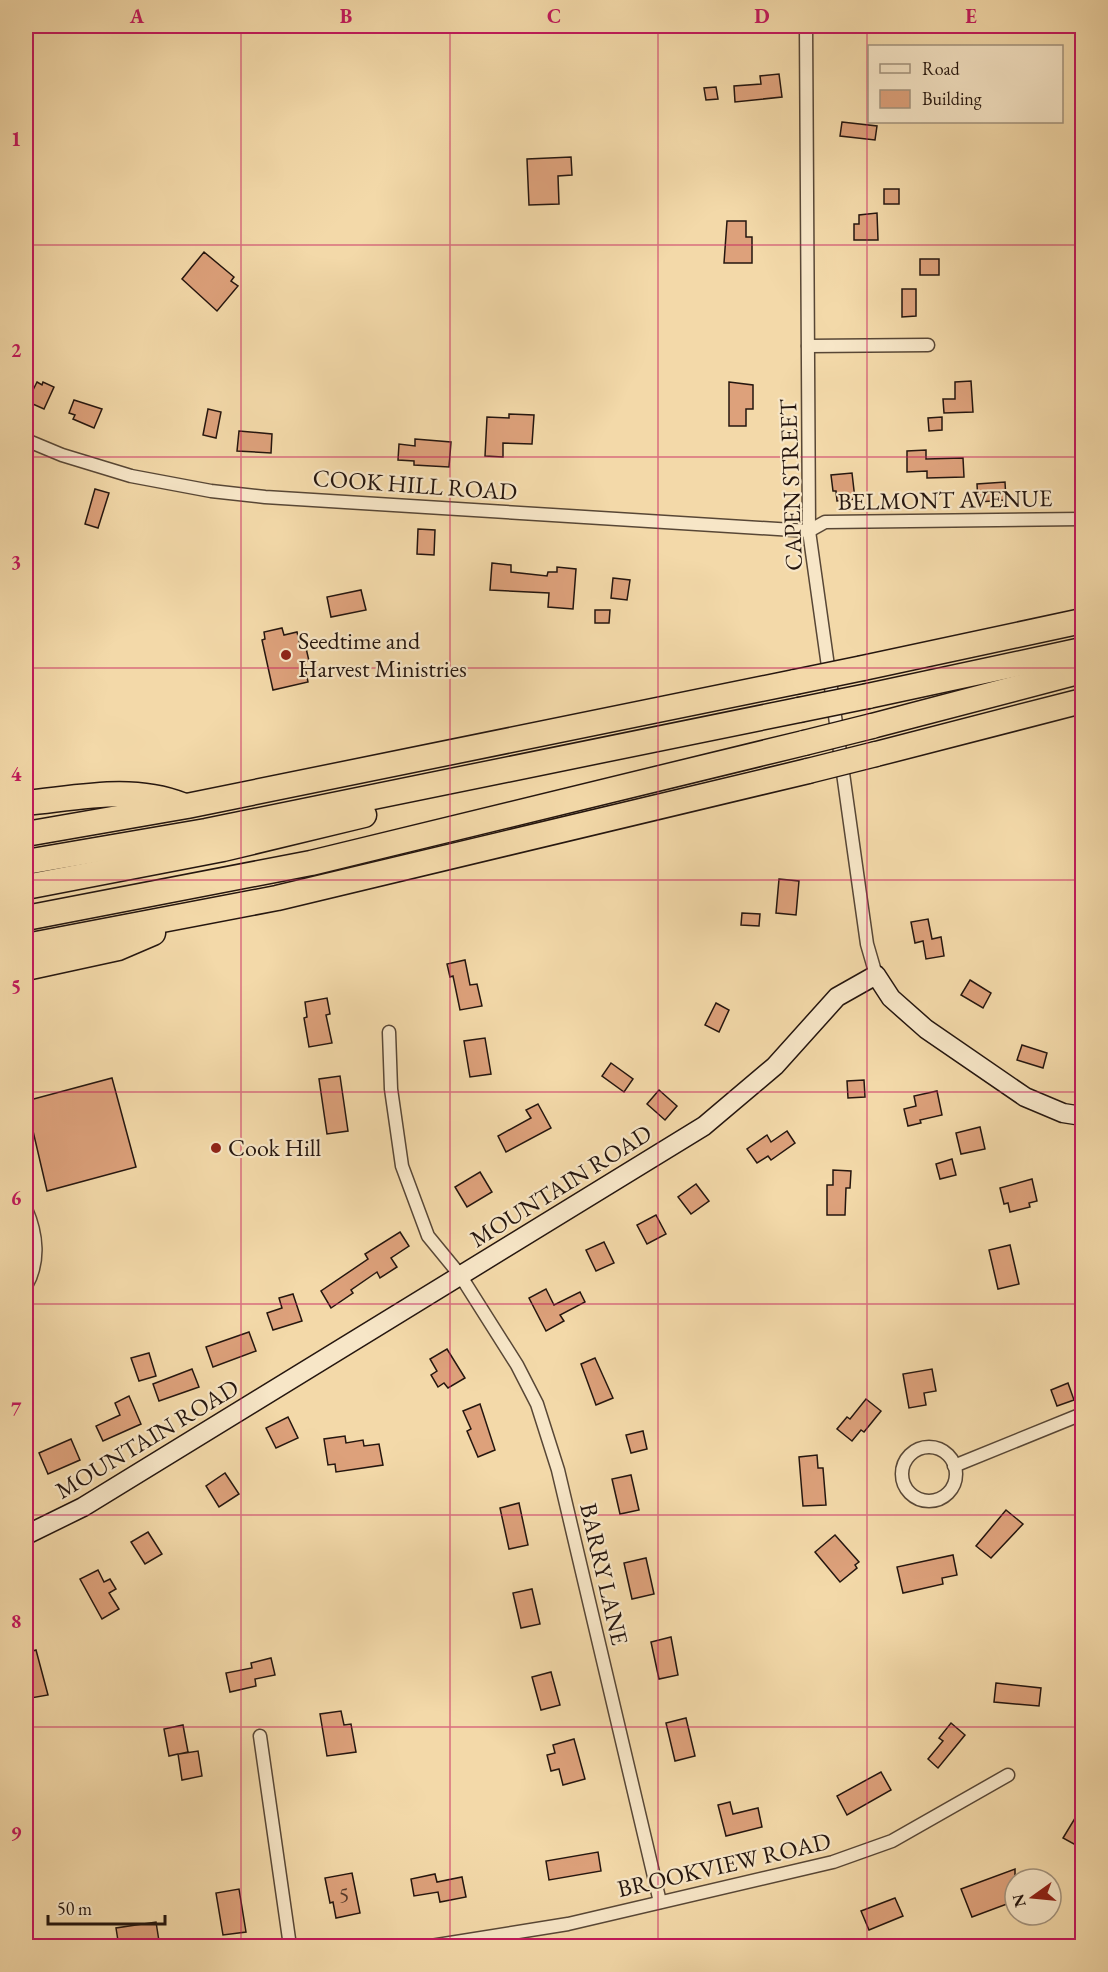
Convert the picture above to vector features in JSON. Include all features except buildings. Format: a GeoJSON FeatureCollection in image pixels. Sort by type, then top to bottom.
{"type":"FeatureCollection","features":[{"type":"Feature","properties":{"kind":"highway"},"geometry":{"type":"LineString","coordinates":[[26,834],[187,806],[1083,621]]}},
{"type":"Feature","properties":{"kind":"highway"},"geometry":{"type":"LineString","coordinates":[[26,862],[206,831],[1083,650]]}},
{"type":"Feature","properties":{"kind":"highway"},"geometry":{"type":"LineString","coordinates":[[26,918],[253,876],[804,743],[1083,671]]}},
{"type":"Feature","properties":{"kind":"highway"},"geometry":{"type":"LineString","coordinates":[[26,946],[169,921],[365,878],[808,771],[1083,701]]}},
{"type":"Feature","properties":{"kind":"highway"},"geometry":{"type":"LineString","coordinates":[[26,886],[160,862],[283,835],[562,758]]}},
{"type":"Feature","properties":{"kind":"highway"},"geometry":{"type":"LineString","coordinates":[[26,803],[126,794],[158,797],[187,806]]}},
{"type":"Feature","properties":{"kind":"highway"},"geometry":{"type":"LineString","coordinates":[[26,902],[204,874],[445,824],[525,811]]}},
{"type":"Feature","properties":{"kind":"highway"},"geometry":{"type":"LineString","coordinates":[[26,968],[127,946],[169,921]]}},
{"type":"Feature","properties":{"kind":"street","name":"CAPEN STREET"},"geometry":{"type":"LineString","coordinates":[[806,26],[809,531],[867,944],[876,975]]}},
{"type":"Feature","properties":{"kind":"street"},"geometry":{"type":"LineString","coordinates":[[808,346],[928,345]]}},
{"type":"Feature","properties":{"kind":"street","name":"COOK HILL ROAD"},"geometry":{"type":"LineString","coordinates":[[26,440],[62,455],[131,476],[211,491],[265,497],[809,531]]}},
{"type":"Feature","properties":{"kind":"street","name":"BELMONT AVENUE"},"geometry":{"type":"LineString","coordinates":[[809,531],[825,522],[1083,519]]}},
{"type":"Feature","properties":{"kind":"street"},"geometry":{"type":"LineString","coordinates":[[876,975],[891,998],[926,1029],[1025,1097],[1063,1113],[1083,1116]]}},
{"type":"Feature","properties":{"kind":"street","name":"MOUNTAIN ROAD"},"geometry":{"type":"LineString","coordinates":[[26,1535],[84,1507],[704,1126],[775,1066],[837,997],[876,975]]}},
{"type":"Feature","properties":{"kind":"street","name":"BARRY LANE"},"geometry":{"type":"LineString","coordinates":[[390,1032],[391,1089],[402,1166],[428,1236],[460,1275],[517,1365],[537,1404],[558,1470],[660,1902]]}},
{"type":"Feature","properties":{"kind":"street"},"geometry":{"type":"LineString","coordinates":[[26,1209],[34,1232],[36,1248],[35,1266],[26,1286]]}},
{"type":"Feature","properties":{"kind":"street"},"geometry":{"type":"LineString","coordinates":[[954,1466],[1083,1414]]}},
{"type":"Feature","properties":{"kind":"street"},"geometry":{"type":"LineString","coordinates":[[927,1447],[944,1451],[954,1466],[954,1483],[943,1497],[934,1500],[917,1498],[910,1493],[902,1478],[905,1460],[911,1453],[927,1447]]}},
{"type":"Feature","properties":{"kind":"street"},"geometry":{"type":"LineString","coordinates":[[260,1736],[290,1947]]}},
{"type":"Feature","properties":{"kind":"street","name":"BROOKVIEW ROAD"},"geometry":{"type":"LineString","coordinates":[[431,1947],[568,1924],[833,1862],[892,1841],[1008,1775]]}},
{"type":"Feature","properties":{"kind":"place","name":"Seedtime and Harvest Ministries"},"geometry":{"type":"Point","coordinates":[286,655]}},
{"type":"Feature","properties":{"kind":"place","name":"Cook Hill"},"geometry":{"type":"Point","coordinates":[216,1148]}}]}
